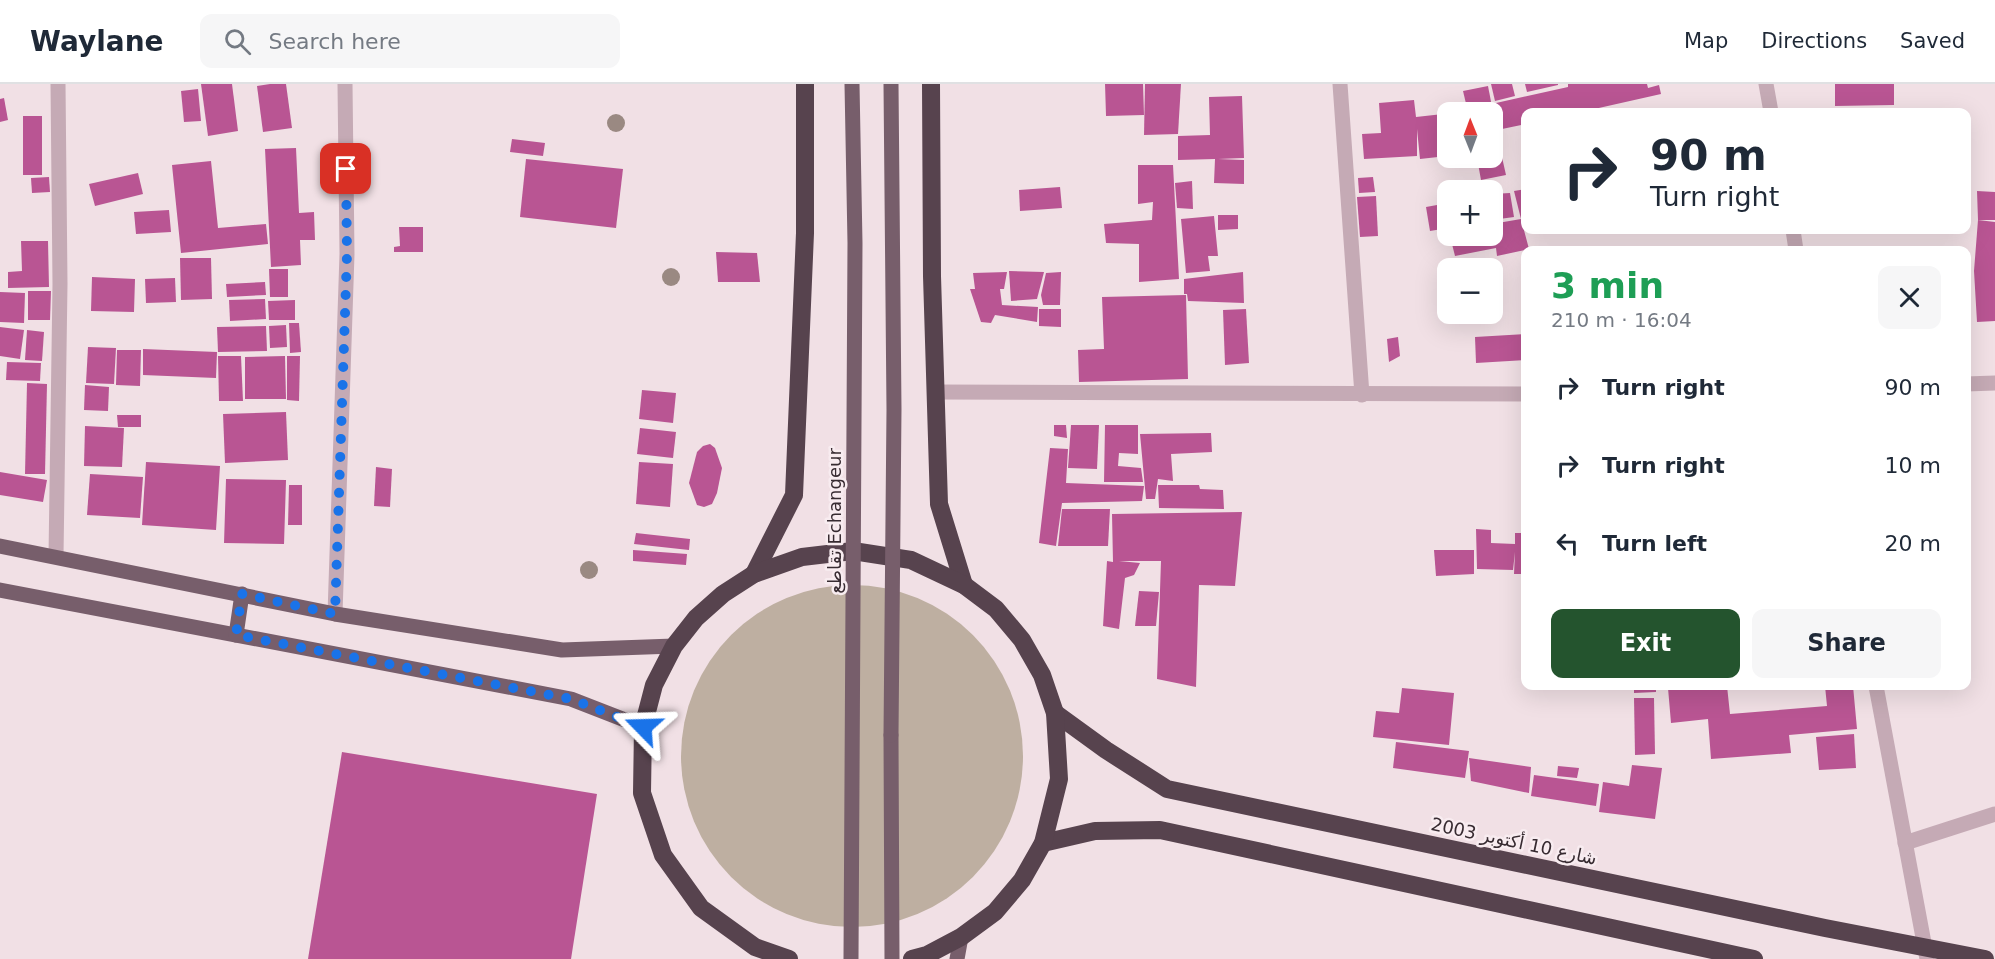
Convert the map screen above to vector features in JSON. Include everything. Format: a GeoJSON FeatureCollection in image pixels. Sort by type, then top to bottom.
{"type":"FeatureCollection","features":[{"type":"Feature","properties":{"kind":"highway"},"geometry":{"type":"LineString","coordinates":[[754,574],[794,495],[805,233],[805,84]]}},
{"type":"Feature","properties":{"kind":"highway"},"geometry":{"type":"LineString","coordinates":[[931,84],[935,392],[939,504],[964,585]]}},
{"type":"Feature","properties":{"kind":"highway"},"geometry":{"type":"LineString","coordinates":[[789,959],[758,953],[701,908],[663,855],[642,793],[643,727],[654,685],[674,646],[703,612],[723,594],[754,574],[802,557],[853,551],[911,560],[964,585],[996,609],[1022,640],[1042,675],[1055,713],[1059,779],[1043,843],[1023,880],[995,912],[961,937],[927,955],[912,959]]}},
{"type":"Feature","properties":{"kind":"highway","name":"شارع 10 أكتوبر 2003"},"geometry":{"type":"LineString","coordinates":[[1055,713],[1106,750],[1167,789],[1926,953],[1985,959]]}},
{"type":"Feature","properties":{"kind":"highway"},"geometry":{"type":"LineString","coordinates":[[1043,843],[1095,831],[1160,830],[1754,959]]}},
{"type":"Feature","properties":{"kind":"main road","name":"تقاطع Echangeur"},"geometry":{"type":"LineString","coordinates":[[851,959],[855,255],[852,84]]}},
{"type":"Feature","properties":{"kind":"main road"},"geometry":{"type":"LineString","coordinates":[[891,84],[894,409],[891,724],[892,959]]}},
{"type":"Feature","properties":{"kind":"main road"},"geometry":{"type":"LineString","coordinates":[[0,546],[335,614],[562,650],[674,646]]}},
{"type":"Feature","properties":{"kind":"main road"},"geometry":{"type":"LineString","coordinates":[[0,590],[571,699],[643,727]]}},
{"type":"Feature","properties":{"kind":"main road"},"geometry":{"type":"LineString","coordinates":[[236,635],[242,594]]}},
{"type":"Feature","properties":{"kind":"main road"},"geometry":{"type":"LineString","coordinates":[[957,959],[961,937]]}},
{"type":"Feature","properties":{"kind":"street"},"geometry":{"type":"LineString","coordinates":[[56,556],[60,284],[58,84]]}},
{"type":"Feature","properties":{"kind":"street"},"geometry":{"type":"LineString","coordinates":[[335,614],[347,254],[345,84]]}},
{"type":"Feature","properties":{"kind":"street"},"geometry":{"type":"LineString","coordinates":[[1340,84],[1362,395]]}},
{"type":"Feature","properties":{"kind":"street"},"geometry":{"type":"LineString","coordinates":[[1766,84],[1771,108]]}},
{"type":"Feature","properties":{"kind":"street"},"geometry":{"type":"LineString","coordinates":[[1971,384],[1995,383]]}},
{"type":"Feature","properties":{"kind":"street"},"geometry":{"type":"LineString","coordinates":[[935,392],[1521,394]]}},
{"type":"Feature","properties":{"kind":"street"},"geometry":{"type":"LineString","coordinates":[[1877,690],[1926,953]]}},
{"type":"Feature","properties":{"kind":"street"},"geometry":{"type":"LineString","coordinates":[[1905,843],[1995,814]]}},
{"type":"Feature","properties":{"kind":"shaded area"},"geometry":{"type":"Polygon","coordinates":[[[835,585],[869,585],[902,592],[933,605],[961,624],[984,647],[1003,675],[1016,706],[1023,739],[1023,773],[1016,806],[1003,837],[984,865],[961,888],[933,907],[902,920],[869,927],[835,927],[802,920],[771,907],[743,888],[720,865],[701,837],[688,806],[681,773],[681,739],[688,706],[701,675],[720,647],[743,624],[771,605],[802,592],[835,585]]]}},
{"type":"Feature","properties":{"kind":"building"},"geometry":{"type":"Polygon","coordinates":[[[201,84],[232,84],[238,131],[208,136],[201,84]]]}},
{"type":"Feature","properties":{"kind":"building"},"geometry":{"type":"Polygon","coordinates":[[[286,84],[292,128],[263,132],[257,86],[286,84]]]}},
{"type":"Feature","properties":{"kind":"building"},"geometry":{"type":"Polygon","coordinates":[[[1105,84],[1143,84],[1144,115],[1106,116],[1105,84]]]}},
{"type":"Feature","properties":{"kind":"building"},"geometry":{"type":"Polygon","coordinates":[[[1145,84],[1181,84],[1178,134],[1144,135],[1145,84]]]}},
{"type":"Feature","properties":{"kind":"building"},"geometry":{"type":"Polygon","coordinates":[[[1491,84],[1512,84],[1515,96],[1495,101],[1491,84]]]}},
{"type":"Feature","properties":{"kind":"building"},"geometry":{"type":"Polygon","coordinates":[[[1525,84],[1558,84],[1558,85],[1527,92],[1525,84]]]}},
{"type":"Feature","properties":{"kind":"building"},"geometry":{"type":"Polygon","coordinates":[[[1568,84],[1647,84],[1648,88],[1659,85],[1661,94],[1599,108],[1521,108],[1521,125],[1503,129],[1503,102],[1500,102],[1568,87],[1568,84]]]}},
{"type":"Feature","properties":{"kind":"building"},"geometry":{"type":"Polygon","coordinates":[[[1835,84],[1894,84],[1894,105],[1835,106],[1835,84]]]}},
{"type":"Feature","properties":{"kind":"building"},"geometry":{"type":"Polygon","coordinates":[[[1488,86],[1491,102],[1466,102],[1463,91],[1488,86]]]}},
{"type":"Feature","properties":{"kind":"building"},"geometry":{"type":"Polygon","coordinates":[[[198,89],[201,121],[184,122],[181,91],[198,89]]]}},
{"type":"Feature","properties":{"kind":"building"},"geometry":{"type":"Polygon","coordinates":[[[1242,96],[1244,158],[1218,159],[1244,160],[1244,184],[1214,183],[1215,159],[1178,160],[1178,136],[1210,135],[1209,97],[1242,96]]]}},
{"type":"Feature","properties":{"kind":"building"},"geometry":{"type":"Polygon","coordinates":[[[4,98],[8,120],[0,122],[0,99],[4,98]]]}},
{"type":"Feature","properties":{"kind":"building"},"geometry":{"type":"Polygon","coordinates":[[[1414,100],[1416,117],[1437,115],[1437,157],[1420,159],[1417,129],[1417,156],[1364,159],[1362,134],[1381,133],[1379,103],[1414,100]]]}},
{"type":"Feature","properties":{"kind":"building"},"geometry":{"type":"Polygon","coordinates":[[[23,116],[42,116],[42,175],[23,175],[23,116]]]}},
{"type":"Feature","properties":{"kind":"building"},"geometry":{"type":"Polygon","coordinates":[[[512,139],[545,143],[543,156],[510,152],[512,139]]]}},
{"type":"Feature","properties":{"kind":"building"},"geometry":{"type":"Polygon","coordinates":[[[296,148],[299,213],[314,212],[315,240],[300,240],[301,265],[271,267],[265,149],[296,148]]]}},
{"type":"Feature","properties":{"kind":"building"},"geometry":{"type":"Polygon","coordinates":[[[526,159],[623,169],[616,228],[520,217],[526,159]]]}},
{"type":"Feature","properties":{"kind":"building"},"geometry":{"type":"Polygon","coordinates":[[[211,161],[218,228],[266,224],[268,244],[181,253],[172,165],[211,161]]]}},
{"type":"Feature","properties":{"kind":"building"},"geometry":{"type":"Polygon","coordinates":[[[1503,162],[1506,175],[1481,180],[1479,168],[1503,168],[1503,162]]]}},
{"type":"Feature","properties":{"kind":"building"},"geometry":{"type":"Polygon","coordinates":[[[1138,165],[1173,165],[1179,279],[1139,282],[1139,244],[1106,243],[1104,224],[1152,220],[1153,202],[1138,204],[1138,165]]]}},
{"type":"Feature","properties":{"kind":"building"},"geometry":{"type":"Polygon","coordinates":[[[138,173],[143,194],[95,206],[89,184],[138,173]]]}},
{"type":"Feature","properties":{"kind":"building"},"geometry":{"type":"Polygon","coordinates":[[[49,177],[50,192],[32,193],[31,178],[49,177]]]}},
{"type":"Feature","properties":{"kind":"building"},"geometry":{"type":"Polygon","coordinates":[[[1373,177],[1375,192],[1359,193],[1358,178],[1373,177]]]}},
{"type":"Feature","properties":{"kind":"building"},"geometry":{"type":"Polygon","coordinates":[[[1192,181],[1193,209],[1177,208],[1175,183],[1192,181]]]}},
{"type":"Feature","properties":{"kind":"building"},"geometry":{"type":"Polygon","coordinates":[[[1060,187],[1062,208],[1020,211],[1019,190],[1060,187]]]}},
{"type":"Feature","properties":{"kind":"building"},"geometry":{"type":"Polygon","coordinates":[[[1521,190],[1521,219],[1514,191],[1521,190]]]}},
{"type":"Feature","properties":{"kind":"building"},"geometry":{"type":"Polygon","coordinates":[[[1977,191],[1995,192],[1995,220],[1978,220],[1977,191]]]}},
{"type":"Feature","properties":{"kind":"building"},"geometry":{"type":"Polygon","coordinates":[[[1503,193],[1510,193],[1514,217],[1503,218],[1503,193]]]}},
{"type":"Feature","properties":{"kind":"building"},"geometry":{"type":"Polygon","coordinates":[[[1376,196],[1378,236],[1360,237],[1357,197],[1376,196]]]}},
{"type":"Feature","properties":{"kind":"building"},"geometry":{"type":"Polygon","coordinates":[[[1437,205],[1437,230],[1430,231],[1426,207],[1437,205]]]}},
{"type":"Feature","properties":{"kind":"building"},"geometry":{"type":"Polygon","coordinates":[[[169,210],[171,232],[136,234],[134,212],[169,210]]]}},
{"type":"Feature","properties":{"kind":"building"},"geometry":{"type":"Polygon","coordinates":[[[1218,215],[1238,215],[1238,229],[1218,230],[1218,215]]]}},
{"type":"Feature","properties":{"kind":"building"},"geometry":{"type":"Polygon","coordinates":[[[1214,216],[1218,256],[1208,256],[1210,271],[1186,273],[1181,219],[1214,216]]]}},
{"type":"Feature","properties":{"kind":"building"},"geometry":{"type":"Polygon","coordinates":[[[1521,219],[1521,234],[1525,234],[1528,246],[1521,246],[1521,251],[1497,256],[1496,248],[1455,256],[1452,246],[1503,246],[1503,222],[1521,219]]]}},
{"type":"Feature","properties":{"kind":"building"},"geometry":{"type":"Polygon","coordinates":[[[1978,220],[1995,222],[1995,321],[1977,322],[1974,271],[1978,220]]]}},
{"type":"Feature","properties":{"kind":"building"},"geometry":{"type":"Polygon","coordinates":[[[399,227],[423,227],[423,252],[394,252],[394,247],[400,246],[399,227]]]}},
{"type":"Feature","properties":{"kind":"building"},"geometry":{"type":"Polygon","coordinates":[[[21,241],[48,241],[49,287],[8,288],[8,272],[22,271],[21,241]]]}},
{"type":"Feature","properties":{"kind":"building"},"geometry":{"type":"Polygon","coordinates":[[[716,252],[757,253],[760,282],[718,282],[716,252]]]}},
{"type":"Feature","properties":{"kind":"building"},"geometry":{"type":"Polygon","coordinates":[[[180,258],[211,258],[212,299],[181,300],[180,258]]]}},
{"type":"Feature","properties":{"kind":"building"},"geometry":{"type":"Polygon","coordinates":[[[269,269],[288,269],[288,297],[270,297],[269,269]]]}},
{"type":"Feature","properties":{"kind":"building"},"geometry":{"type":"Polygon","coordinates":[[[1009,271],[1044,272],[1037,299],[1011,301],[1009,271]]]}},
{"type":"Feature","properties":{"kind":"building"},"geometry":{"type":"Polygon","coordinates":[[[1007,272],[1004,289],[1000,289],[1002,305],[1038,307],[1037,322],[995,315],[991,323],[981,322],[970,289],[975,289],[973,273],[1007,272]]]}},
{"type":"Feature","properties":{"kind":"building"},"geometry":{"type":"Polygon","coordinates":[[[1061,272],[1060,305],[1043,305],[1041,295],[1046,273],[1061,272]]]}},
{"type":"Feature","properties":{"kind":"building"},"geometry":{"type":"Polygon","coordinates":[[[1243,272],[1244,303],[1188,301],[1187,294],[1184,294],[1184,279],[1243,272]]]}},
{"type":"Feature","properties":{"kind":"building"},"geometry":{"type":"Polygon","coordinates":[[[92,277],[135,279],[134,312],[91,311],[92,277]]]}},
{"type":"Feature","properties":{"kind":"building"},"geometry":{"type":"Polygon","coordinates":[[[175,278],[176,302],[146,303],[145,279],[175,278]]]}},
{"type":"Feature","properties":{"kind":"building"},"geometry":{"type":"Polygon","coordinates":[[[265,282],[266,295],[227,297],[226,284],[265,282]]]}},
{"type":"Feature","properties":{"kind":"building"},"geometry":{"type":"Polygon","coordinates":[[[28,291],[51,291],[50,320],[28,320],[28,291]]]}},
{"type":"Feature","properties":{"kind":"building"},"geometry":{"type":"Polygon","coordinates":[[[0,292],[25,293],[24,323],[0,322],[0,292]]]}},
{"type":"Feature","properties":{"kind":"building"},"geometry":{"type":"Polygon","coordinates":[[[1186,295],[1188,379],[1079,382],[1078,350],[1104,349],[1102,297],[1186,295]]]}},
{"type":"Feature","properties":{"kind":"building"},"geometry":{"type":"Polygon","coordinates":[[[265,299],[266,319],[230,321],[229,300],[265,299]]]}},
{"type":"Feature","properties":{"kind":"building"},"geometry":{"type":"Polygon","coordinates":[[[295,300],[295,320],[269,320],[268,301],[295,300]]]}},
{"type":"Feature","properties":{"kind":"building"},"geometry":{"type":"Polygon","coordinates":[[[1039,309],[1061,309],[1061,327],[1039,326],[1039,309]]]}},
{"type":"Feature","properties":{"kind":"building"},"geometry":{"type":"Polygon","coordinates":[[[1246,309],[1249,363],[1225,365],[1223,310],[1246,309]]]}},
{"type":"Feature","properties":{"kind":"building"},"geometry":{"type":"Polygon","coordinates":[[[289,323],[299,323],[301,352],[290,353],[289,323]]]}},
{"type":"Feature","properties":{"kind":"building"},"geometry":{"type":"Polygon","coordinates":[[[286,325],[287,347],[270,348],[269,326],[286,325]]]}},
{"type":"Feature","properties":{"kind":"building"},"geometry":{"type":"Polygon","coordinates":[[[266,326],[267,351],[218,352],[217,327],[266,326]]]}},
{"type":"Feature","properties":{"kind":"building"},"geometry":{"type":"Polygon","coordinates":[[[0,327],[24,330],[20,359],[0,356],[0,327]]]}},
{"type":"Feature","properties":{"kind":"building"},"geometry":{"type":"Polygon","coordinates":[[[27,330],[44,332],[42,361],[25,360],[27,330]]]}},
{"type":"Feature","properties":{"kind":"building"},"geometry":{"type":"Polygon","coordinates":[[[1521,334],[1521,360],[1476,363],[1475,337],[1521,334]]]}},
{"type":"Feature","properties":{"kind":"building"},"geometry":{"type":"Polygon","coordinates":[[[1398,337],[1400,356],[1389,362],[1387,339],[1398,337]]]}},
{"type":"Feature","properties":{"kind":"building"},"geometry":{"type":"Polygon","coordinates":[[[88,347],[116,348],[114,384],[86,383],[88,347]]]}},
{"type":"Feature","properties":{"kind":"building"},"geometry":{"type":"Polygon","coordinates":[[[143,349],[217,352],[216,378],[143,375],[143,349]]]}},
{"type":"Feature","properties":{"kind":"building"},"geometry":{"type":"Polygon","coordinates":[[[117,350],[141,350],[140,386],[116,385],[117,350]]]}},
{"type":"Feature","properties":{"kind":"building"},"geometry":{"type":"Polygon","coordinates":[[[218,356],[241,356],[243,401],[219,401],[218,356]]]}},
{"type":"Feature","properties":{"kind":"building"},"geometry":{"type":"Polygon","coordinates":[[[285,356],[286,399],[245,399],[245,357],[285,356]]]}},
{"type":"Feature","properties":{"kind":"building"},"geometry":{"type":"Polygon","coordinates":[[[287,356],[300,356],[299,401],[287,400],[287,356]]]}},
{"type":"Feature","properties":{"kind":"building"},"geometry":{"type":"Polygon","coordinates":[[[7,362],[41,363],[40,381],[6,380],[7,362]]]}},
{"type":"Feature","properties":{"kind":"building"},"geometry":{"type":"Polygon","coordinates":[[[27,383],[47,384],[45,474],[25,474],[27,383]]]}},
{"type":"Feature","properties":{"kind":"building"},"geometry":{"type":"Polygon","coordinates":[[[85,385],[109,387],[108,411],[84,410],[85,385]]]}},
{"type":"Feature","properties":{"kind":"building"},"geometry":{"type":"Polygon","coordinates":[[[642,390],[676,393],[673,423],[639,419],[642,390]]]}},
{"type":"Feature","properties":{"kind":"building"},"geometry":{"type":"Polygon","coordinates":[[[286,412],[288,460],[225,463],[223,414],[286,412]]]}},
{"type":"Feature","properties":{"kind":"building"},"geometry":{"type":"Polygon","coordinates":[[[117,415],[141,415],[141,427],[118,427],[117,415]]]}},
{"type":"Feature","properties":{"kind":"building"},"geometry":{"type":"Polygon","coordinates":[[[1054,425],[1066,425],[1067,438],[1054,436],[1054,425]]]}},
{"type":"Feature","properties":{"kind":"building"},"geometry":{"type":"Polygon","coordinates":[[[1071,425],[1099,425],[1097,469],[1068,468],[1071,425]]]}},
{"type":"Feature","properties":{"kind":"building"},"geometry":{"type":"Polygon","coordinates":[[[1105,425],[1138,425],[1138,454],[1119,453],[1118,466],[1141,468],[1143,482],[1104,482],[1105,425]]]}},
{"type":"Feature","properties":{"kind":"building"},"geometry":{"type":"Polygon","coordinates":[[[85,426],[124,428],[122,467],[84,466],[85,426]]]}},
{"type":"Feature","properties":{"kind":"building"},"geometry":{"type":"Polygon","coordinates":[[[640,428],[676,432],[673,458],[637,454],[640,428]]]}},
{"type":"Feature","properties":{"kind":"building"},"geometry":{"type":"Polygon","coordinates":[[[1211,433],[1212,452],[1171,454],[1173,481],[1158,479],[1155,499],[1146,499],[1140,434],[1211,433]]]}},
{"type":"Feature","properties":{"kind":"building"},"geometry":{"type":"Polygon","coordinates":[[[710,444],[715,448],[722,468],[717,493],[712,504],[704,507],[697,505],[689,483],[697,452],[703,446],[710,444]]]}},
{"type":"Feature","properties":{"kind":"building"},"geometry":{"type":"Polygon","coordinates":[[[1050,448],[1068,449],[1066,483],[1144,486],[1142,501],[1062,503],[1056,546],[1039,543],[1050,448]]]}},
{"type":"Feature","properties":{"kind":"building"},"geometry":{"type":"Polygon","coordinates":[[[146,462],[220,466],[216,530],[142,525],[146,462]]]}},
{"type":"Feature","properties":{"kind":"building"},"geometry":{"type":"Polygon","coordinates":[[[639,462],[673,464],[670,507],[636,504],[639,462]]]}},
{"type":"Feature","properties":{"kind":"building"},"geometry":{"type":"Polygon","coordinates":[[[376,467],[392,469],[390,507],[374,506],[376,467]]]}},
{"type":"Feature","properties":{"kind":"building"},"geometry":{"type":"Polygon","coordinates":[[[0,472],[47,480],[43,502],[0,495],[0,472]]]}},
{"type":"Feature","properties":{"kind":"building"},"geometry":{"type":"Polygon","coordinates":[[[90,474],[143,477],[140,518],[87,515],[90,474]]]}},
{"type":"Feature","properties":{"kind":"building"},"geometry":{"type":"Polygon","coordinates":[[[226,479],[286,480],[284,544],[224,543],[226,479]]]}},
{"type":"Feature","properties":{"kind":"building"},"geometry":{"type":"Polygon","coordinates":[[[289,485],[302,485],[302,525],[288,525],[289,485]]]}},
{"type":"Feature","properties":{"kind":"building"},"geometry":{"type":"Polygon","coordinates":[[[1158,485],[1199,485],[1200,489],[1223,490],[1224,509],[1159,508],[1158,485]]]}},
{"type":"Feature","properties":{"kind":"building"},"geometry":{"type":"Polygon","coordinates":[[[1062,509],[1110,509],[1108,546],[1058,546],[1062,509]]]}},
{"type":"Feature","properties":{"kind":"building"},"geometry":{"type":"Polygon","coordinates":[[[1242,512],[1235,586],[1199,585],[1196,687],[1157,679],[1161,561],[1119,561],[1140,563],[1134,575],[1125,578],[1119,629],[1103,626],[1107,561],[1113,562],[1112,514],[1242,512]]]}},
{"type":"Feature","properties":{"kind":"building"},"geometry":{"type":"Polygon","coordinates":[[[1476,529],[1491,530],[1491,543],[1515,544],[1515,533],[1521,533],[1521,574],[1514,574],[1515,552],[1513,570],[1477,569],[1476,529]]]}},
{"type":"Feature","properties":{"kind":"building"},"geometry":{"type":"Polygon","coordinates":[[[636,533],[690,539],[689,550],[634,544],[636,533]]]}},
{"type":"Feature","properties":{"kind":"building"},"geometry":{"type":"Polygon","coordinates":[[[633,550],[687,554],[686,565],[633,561],[633,550]]]}},
{"type":"Feature","properties":{"kind":"building"},"geometry":{"type":"Polygon","coordinates":[[[1434,550],[1474,550],[1474,574],[1436,576],[1434,550]]]}},
{"type":"Feature","properties":{"kind":"building"},"geometry":{"type":"Polygon","coordinates":[[[1139,591],[1159,592],[1156,626],[1135,626],[1139,591]]]}},
{"type":"Feature","properties":{"kind":"building"},"geometry":{"type":"Polygon","coordinates":[[[1402,688],[1454,693],[1449,745],[1373,737],[1376,711],[1399,713],[1402,688]]]}},
{"type":"Feature","properties":{"kind":"building"},"geometry":{"type":"Polygon","coordinates":[[[1634,690],[1656,690],[1656,692],[1634,693],[1634,690]]]}},
{"type":"Feature","properties":{"kind":"building"},"geometry":{"type":"Polygon","coordinates":[[[1668,690],[1727,690],[1730,714],[1827,706],[1825,690],[1853,690],[1857,729],[1789,735],[1791,753],[1711,759],[1708,719],[1671,723],[1668,690]]]}},
{"type":"Feature","properties":{"kind":"building"},"geometry":{"type":"Polygon","coordinates":[[[1634,698],[1654,698],[1655,754],[1635,755],[1634,698]]]}},
{"type":"Feature","properties":{"kind":"building"},"geometry":{"type":"Polygon","coordinates":[[[1854,734],[1856,768],[1819,770],[1816,737],[1854,734]]]}},
{"type":"Feature","properties":{"kind":"building"},"geometry":{"type":"Polygon","coordinates":[[[1396,742],[1469,751],[1465,778],[1393,768],[1396,742]]]}},
{"type":"Feature","properties":{"kind":"building"},"geometry":{"type":"Polygon","coordinates":[[[342,752],[597,794],[571,959],[308,959],[342,752]]]}},
{"type":"Feature","properties":{"kind":"building"},"geometry":{"type":"Polygon","coordinates":[[[1469,758],[1531,767],[1529,793],[1471,781],[1469,758]]]}},
{"type":"Feature","properties":{"kind":"building"},"geometry":{"type":"Polygon","coordinates":[[[1632,765],[1662,768],[1655,819],[1599,812],[1603,782],[1629,786],[1632,765]]]}},
{"type":"Feature","properties":{"kind":"building"},"geometry":{"type":"Polygon","coordinates":[[[1558,766],[1579,768],[1577,778],[1557,776],[1558,766]]]}},
{"type":"Feature","properties":{"kind":"building"},"geometry":{"type":"Polygon","coordinates":[[[1534,775],[1599,784],[1596,806],[1531,796],[1534,775]]]}},
{"type":"Feature","properties":{"kind":"route"},"geometry":{"type":"LineString","coordinates":[[346,169],[347,254],[335,614],[242,594],[236,635],[571,699],[643,727]]}}]}
